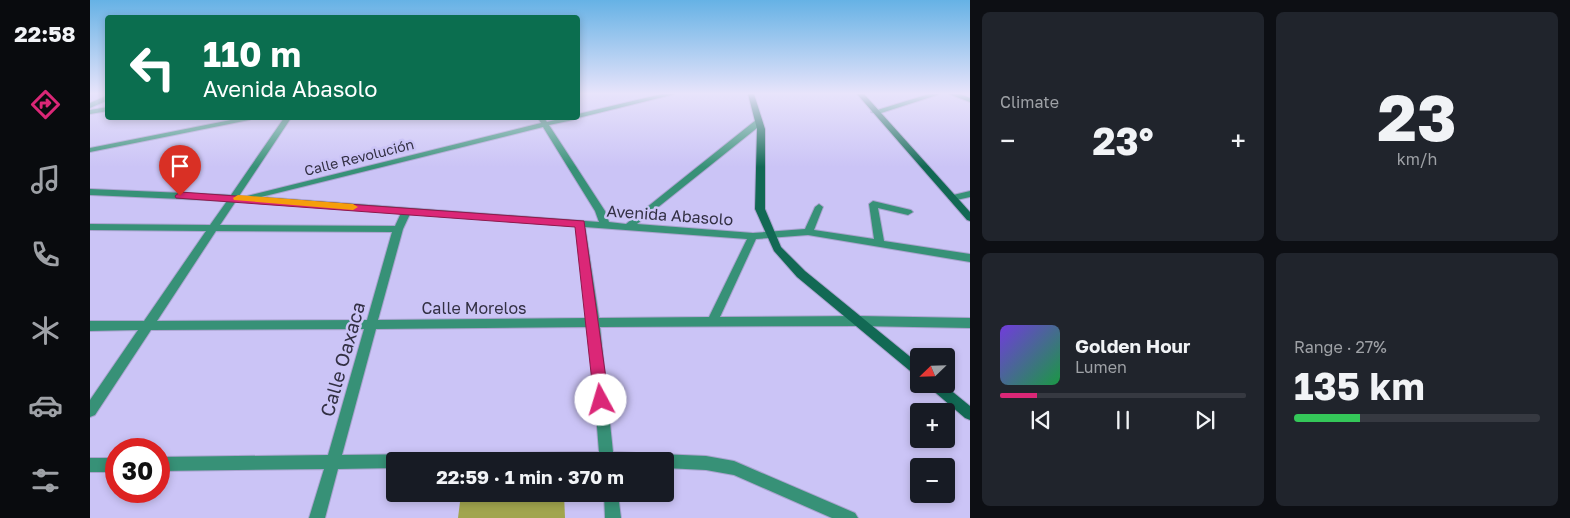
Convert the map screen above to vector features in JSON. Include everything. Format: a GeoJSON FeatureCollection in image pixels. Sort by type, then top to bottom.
{"type":"FeatureCollection","features":[{"type":"Feature","properties":{"kind":"main road"},"geometry":{"type":"LineString","coordinates":[[758,118],[761,129],[760,209],[777,249],[802,274],[910,364]]}},
{"type":"Feature","properties":{"kind":"main road"},"geometry":{"type":"LineString","coordinates":[[881,118],[970,218]]}},
{"type":"Feature","properties":{"kind":"main road"},"geometry":{"type":"LineString","coordinates":[[945,393],[970,414]]}},
{"type":"Feature","properties":{"kind":"street"},"geometry":{"type":"LineString","coordinates":[[90,150],[239,120]]}},
{"type":"Feature","properties":{"kind":"street"},"geometry":{"type":"LineString","coordinates":[[90,411],[214,228],[238,198],[286,120]]}},
{"type":"Feature","properties":{"kind":"street"},"geometry":{"type":"LineString","coordinates":[[542,120],[600,211],[605,226]]}},
{"type":"Feature","properties":{"kind":"street","name":"Calle Revolución"},"geometry":{"type":"LineString","coordinates":[[238,198],[542,120]]}},
{"type":"Feature","properties":{"kind":"street"},"geometry":{"type":"LineString","coordinates":[[628,227],[759,122]]}},
{"type":"Feature","properties":{"kind":"street","name":"Avenida Abasolo"},"geometry":{"type":"LineString","coordinates":[[90,192],[238,198],[753,236],[808,232],[970,258]]}},
{"type":"Feature","properties":{"kind":"street"},"geometry":{"type":"LineString","coordinates":[[952,198],[970,194]]}},
{"type":"Feature","properties":{"kind":"street"},"geometry":{"type":"LineString","coordinates":[[880,244],[873,204],[908,212]]}},
{"type":"Feature","properties":{"kind":"street"},"geometry":{"type":"LineString","coordinates":[[808,232],[819,207]]}},
{"type":"Feature","properties":{"kind":"street","name":"Calle Oaxaca"},"geometry":{"type":"LineString","coordinates":[[317,518],[398,229],[407,211]]}},
{"type":"Feature","properties":{"kind":"street"},"geometry":{"type":"LineString","coordinates":[[580,224],[594,323],[606,452]]}},
{"type":"Feature","properties":{"kind":"street"},"geometry":{"type":"LineString","coordinates":[[90,227],[398,229]]}},
{"type":"Feature","properties":{"kind":"street"},"geometry":{"type":"LineString","coordinates":[[712,322],[753,236]]}},
{"type":"Feature","properties":{"kind":"street","name":"Calle Morelos"},"geometry":{"type":"LineString","coordinates":[[90,326],[858,321],[970,323]]}},
{"type":"Feature","properties":{"kind":"street"},"geometry":{"type":"LineString","coordinates":[[170,464],[386,461]]}},
{"type":"Feature","properties":{"kind":"street"},"geometry":{"type":"LineString","coordinates":[[674,461],[706,462],[734,468],[850,518]]}},
{"type":"Feature","properties":{"kind":"street"},"geometry":{"type":"LineString","coordinates":[[90,465],[105,465]]}},
{"type":"Feature","properties":{"kind":"street"},"geometry":{"type":"LineString","coordinates":[[612,502],[613,518]]}},
{"type":"Feature","properties":{"kind":"green space"},"geometry":{"type":"Polygon","coordinates":[[[460,502],[564,502],[565,518],[458,518],[460,502]]]}},
{"type":"Feature","properties":{"kind":"slow traffic"},"geometry":{"type":"LineString","coordinates":[[238,198],[353,207]]}},
{"type":"Feature","properties":{"kind":"route"},"geometry":{"type":"LineString","coordinates":[[180,196],[233,198],[580,224],[594,323],[601,400]]}}]}
